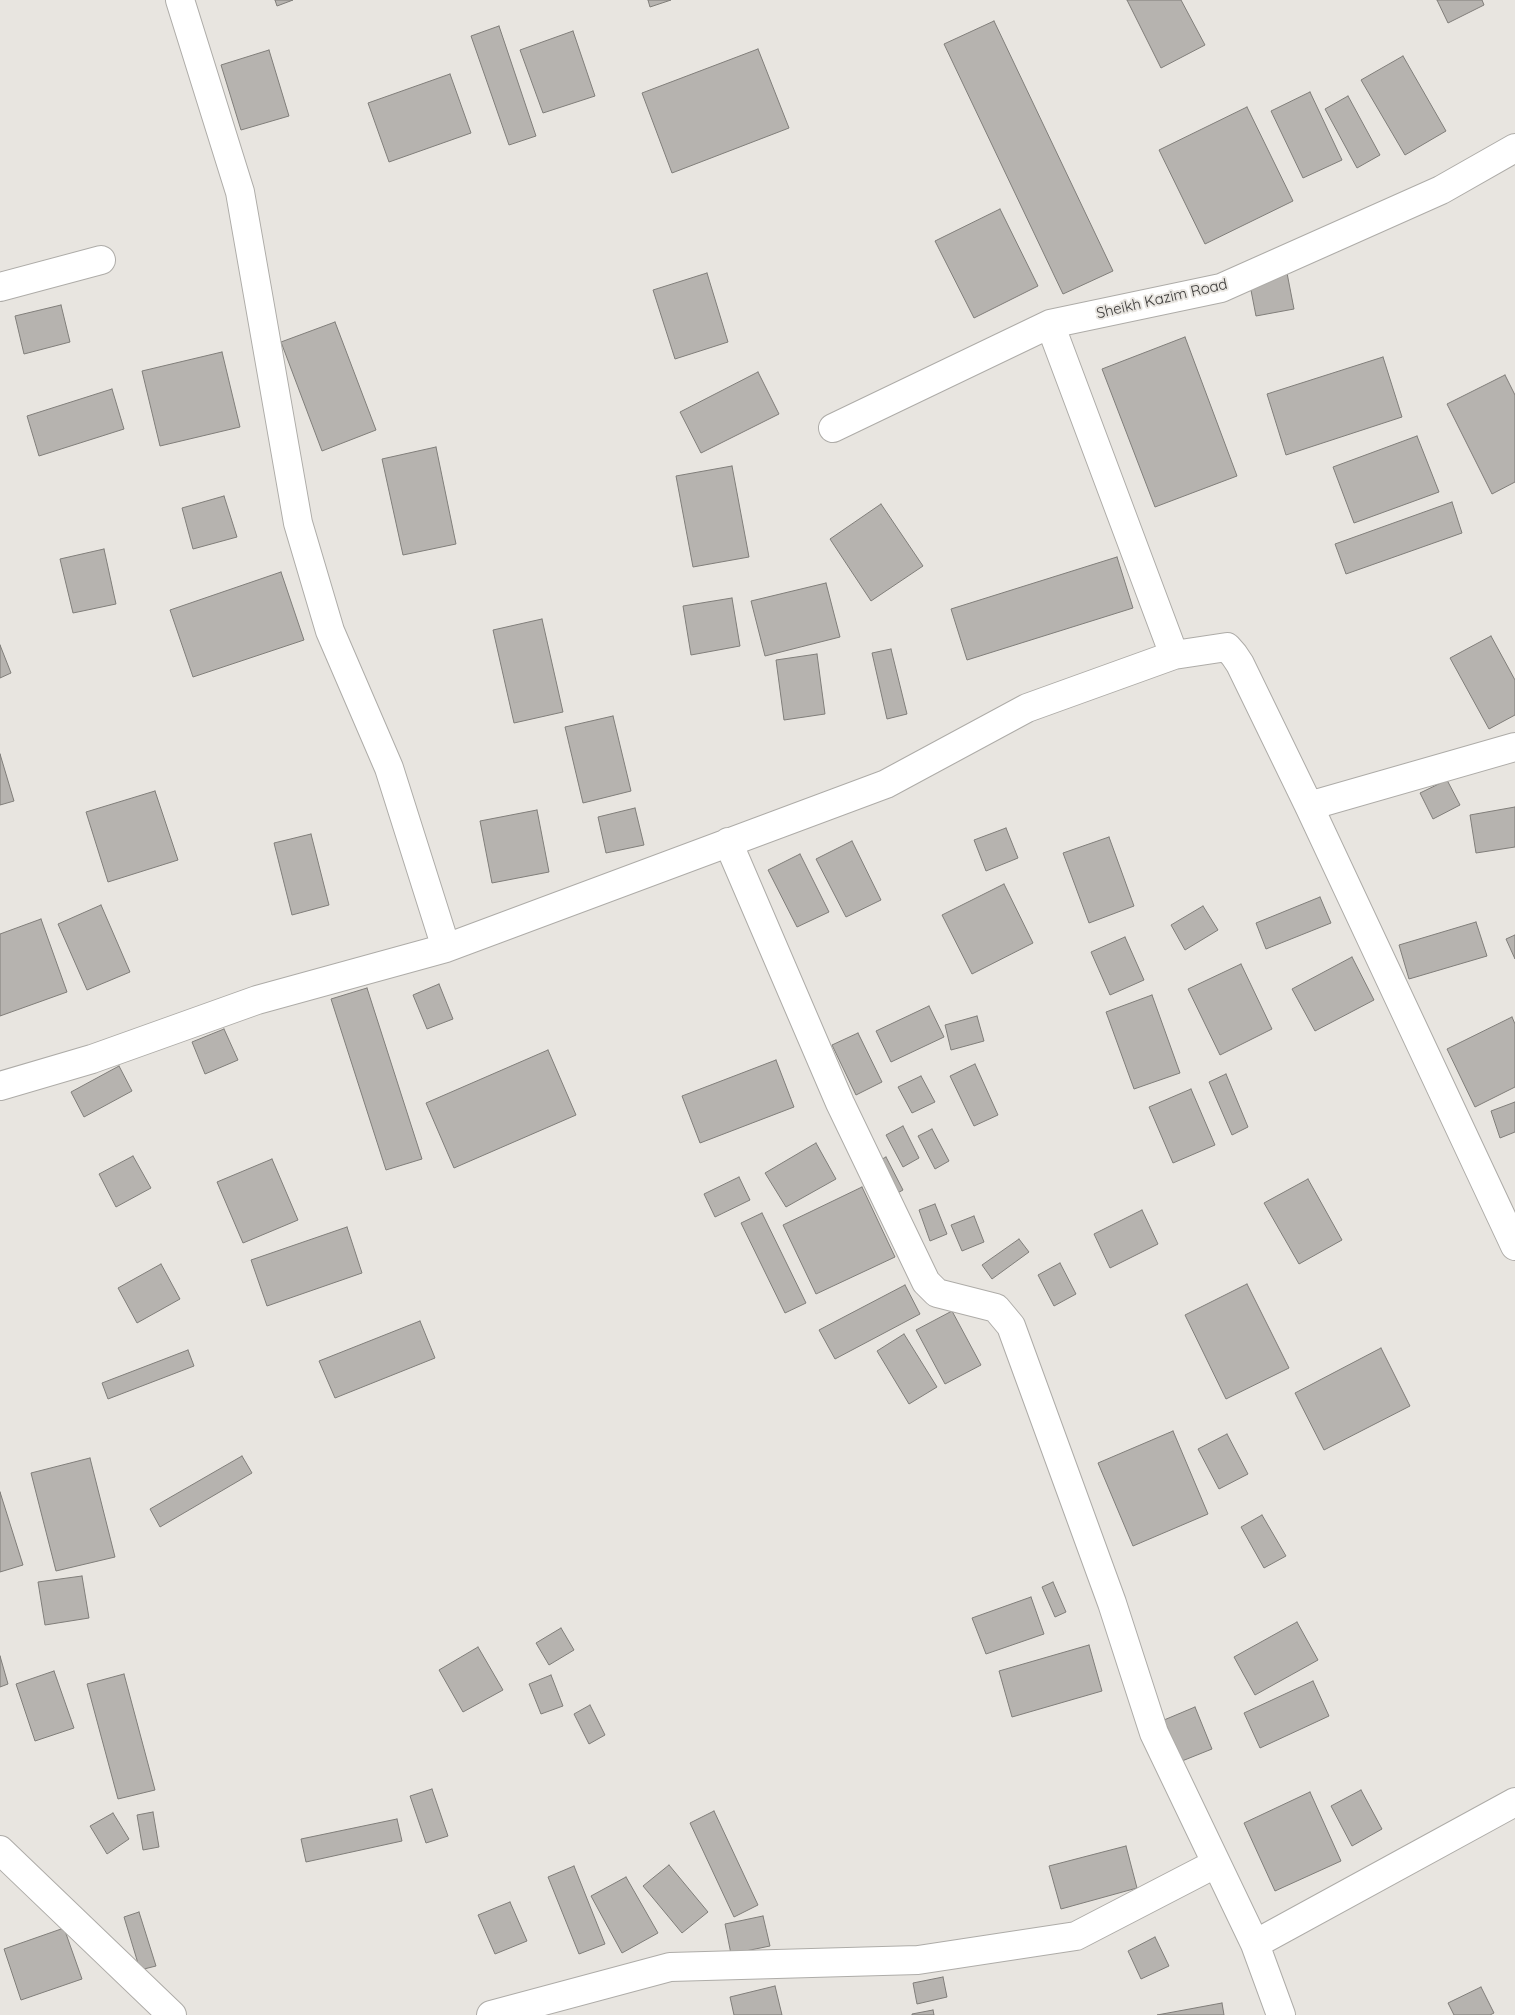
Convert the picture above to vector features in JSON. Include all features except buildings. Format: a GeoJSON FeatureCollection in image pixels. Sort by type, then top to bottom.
{"type":"FeatureCollection","features":[{"type":"Feature","properties":{"kind":"street"},"geometry":{"type":"LineString","coordinates":[[180,0],[240,192],[298,524],[330,631],[389,768],[446,948]]}},
{"type":"Feature","properties":{"kind":"street","name":"Sheikh Kazim Road"},"geometry":{"type":"LineString","coordinates":[[833,428],[1050,324],[1221,288],[1440,190],[1515,148]]}},
{"type":"Feature","properties":{"kind":"street"},"geometry":{"type":"LineString","coordinates":[[0,287],[101,260]]}},
{"type":"Feature","properties":{"kind":"street"},"geometry":{"type":"LineString","coordinates":[[1050,324],[1174,655]]}},
{"type":"Feature","properties":{"kind":"street"},"geometry":{"type":"LineString","coordinates":[[0,1086],[92,1059],[256,1000],[446,948],[886,784],[1026,708],[1174,655],[1226,647],[1234,655],[1309,806],[1515,1246]]}},
{"type":"Feature","properties":{"kind":"street"},"geometry":{"type":"LineString","coordinates":[[1309,806],[1515,747]]}},
{"type":"Feature","properties":{"kind":"street"},"geometry":{"type":"LineString","coordinates":[[728,842],[840,1103],[926,1282],[937,1293],[996,1308],[1011,1326],[1112,1602],[1154,1733],[1255,1944],[1281,2015]]}},
{"type":"Feature","properties":{"kind":"street"},"geometry":{"type":"LineString","coordinates":[[1255,1944],[1515,1802]]}},
{"type":"Feature","properties":{"kind":"street"},"geometry":{"type":"LineString","coordinates":[[0,1850],[172,2015]]}},
{"type":"Feature","properties":{"kind":"street"},"geometry":{"type":"LineString","coordinates":[[490,2015],[670,1967],[918,1960],[1076,1936],[1216,1864]]}}]}
